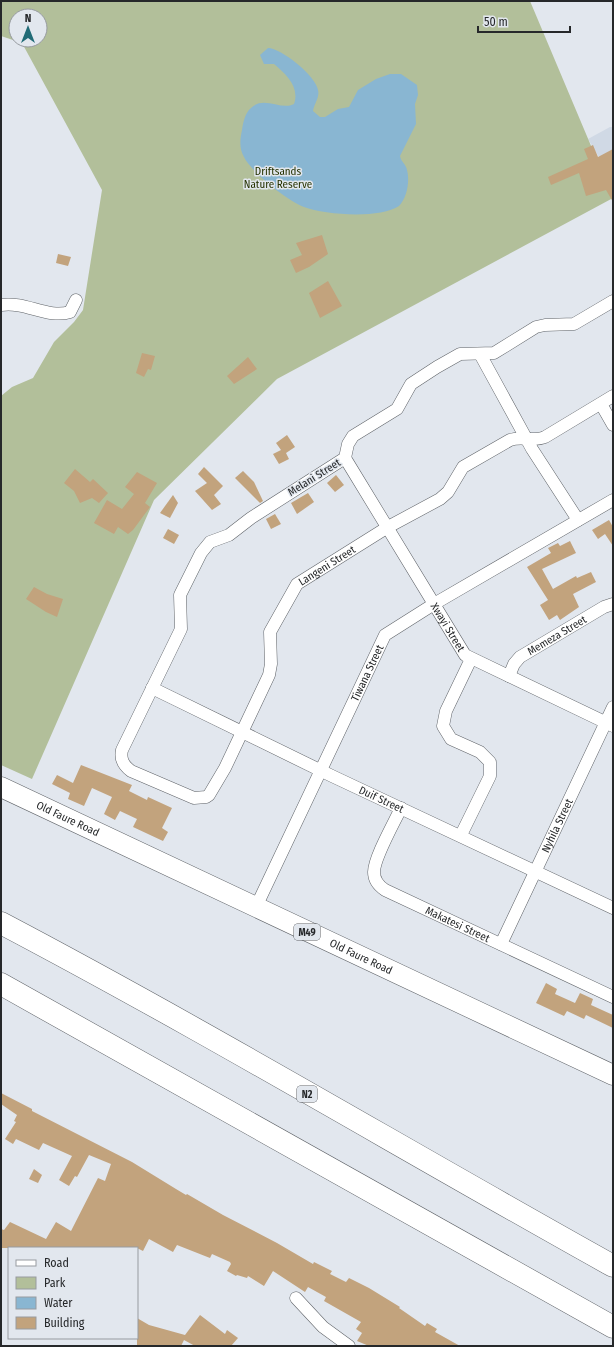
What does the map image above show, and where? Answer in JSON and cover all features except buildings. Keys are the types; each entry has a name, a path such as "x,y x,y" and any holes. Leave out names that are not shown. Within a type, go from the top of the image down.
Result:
{"highway":[{"name":"N2","path":"1,923 85,968 454,1178 613,1266"},
{"path":"1,984 613,1327"}],"main road":[{"name":"Old Faure Road","path":"1,787 613,1075"}],"street":[{"path":"1,306 26,306 59,315 70,312 76,300"},
{"name":"Melani Street","path":"123,762 122,750 181,629 181,593 194,564 207,545 229,535 251,518 345,458 352,438 397,409 413,382 460,354 490,354 499,351 536,327 545,325 574,324 613,301"},
{"path":"480,354 527,439 578,520"},
{"name":"Langeni Street","path":"123,762 131,771 194,798 206,797 212,791 269,675 271,629 297,584 388,527 445,496 465,465 510,440 516,438 536,440 545,437 613,396"},
{"path":"601,404 613,425"},
{"name":"Xwayi Street","path":"345,458 388,527 460,649 471,659 609,724"},
{"name":"Tiwana Street","path":"256,907 385,635 434,604 613,500"},
{"name":"Memeza Street","path":"509,676 514,664 520,657 604,607 613,604"},
{"path":"461,835 490,776 490,762 480,752 451,739 443,726 446,711 471,659"},
{"name":"Duif Street","path":"152,688 321,770 613,908"},
{"name":"Nyhila Street","path":"501,944 535,872 609,724 613,708"},
{"name":"Makatesi Street","path":"401,808 376,863 375,877 379,886 613,997"},
{"path":"296,1298 323,1327 349,1346"}],"shaded area":[{"path":"610,127 613,127 613,180 588,139"}],"green space":[{"name":"Driftsands Nature Reserve","path":"1,1 530,1 613,198 277,379 154,500 32,779 1,765 1,396 12,387 33,378 54,342 74,322 83,310 102,190 25,48 48,48 48,8 8,8 8,38 1,36"}],"water":[{"path":"268,48 274,49 297,64 316,84 318,98 313,111 320,117 325,117 338,109 349,107 358,90 376,79 390,74 401,74 417,85 418,95 415,104 416,124 400,156 406,168 408,179 406,194 399,206 379,213 366,214 338,214 313,210 297,204 289,199 262,178 248,163 241,151 240,140 244,121 249,110 256,104 261,103 284,106 294,104 295,92 291,81 274,64 264,64 260,55"}]}
